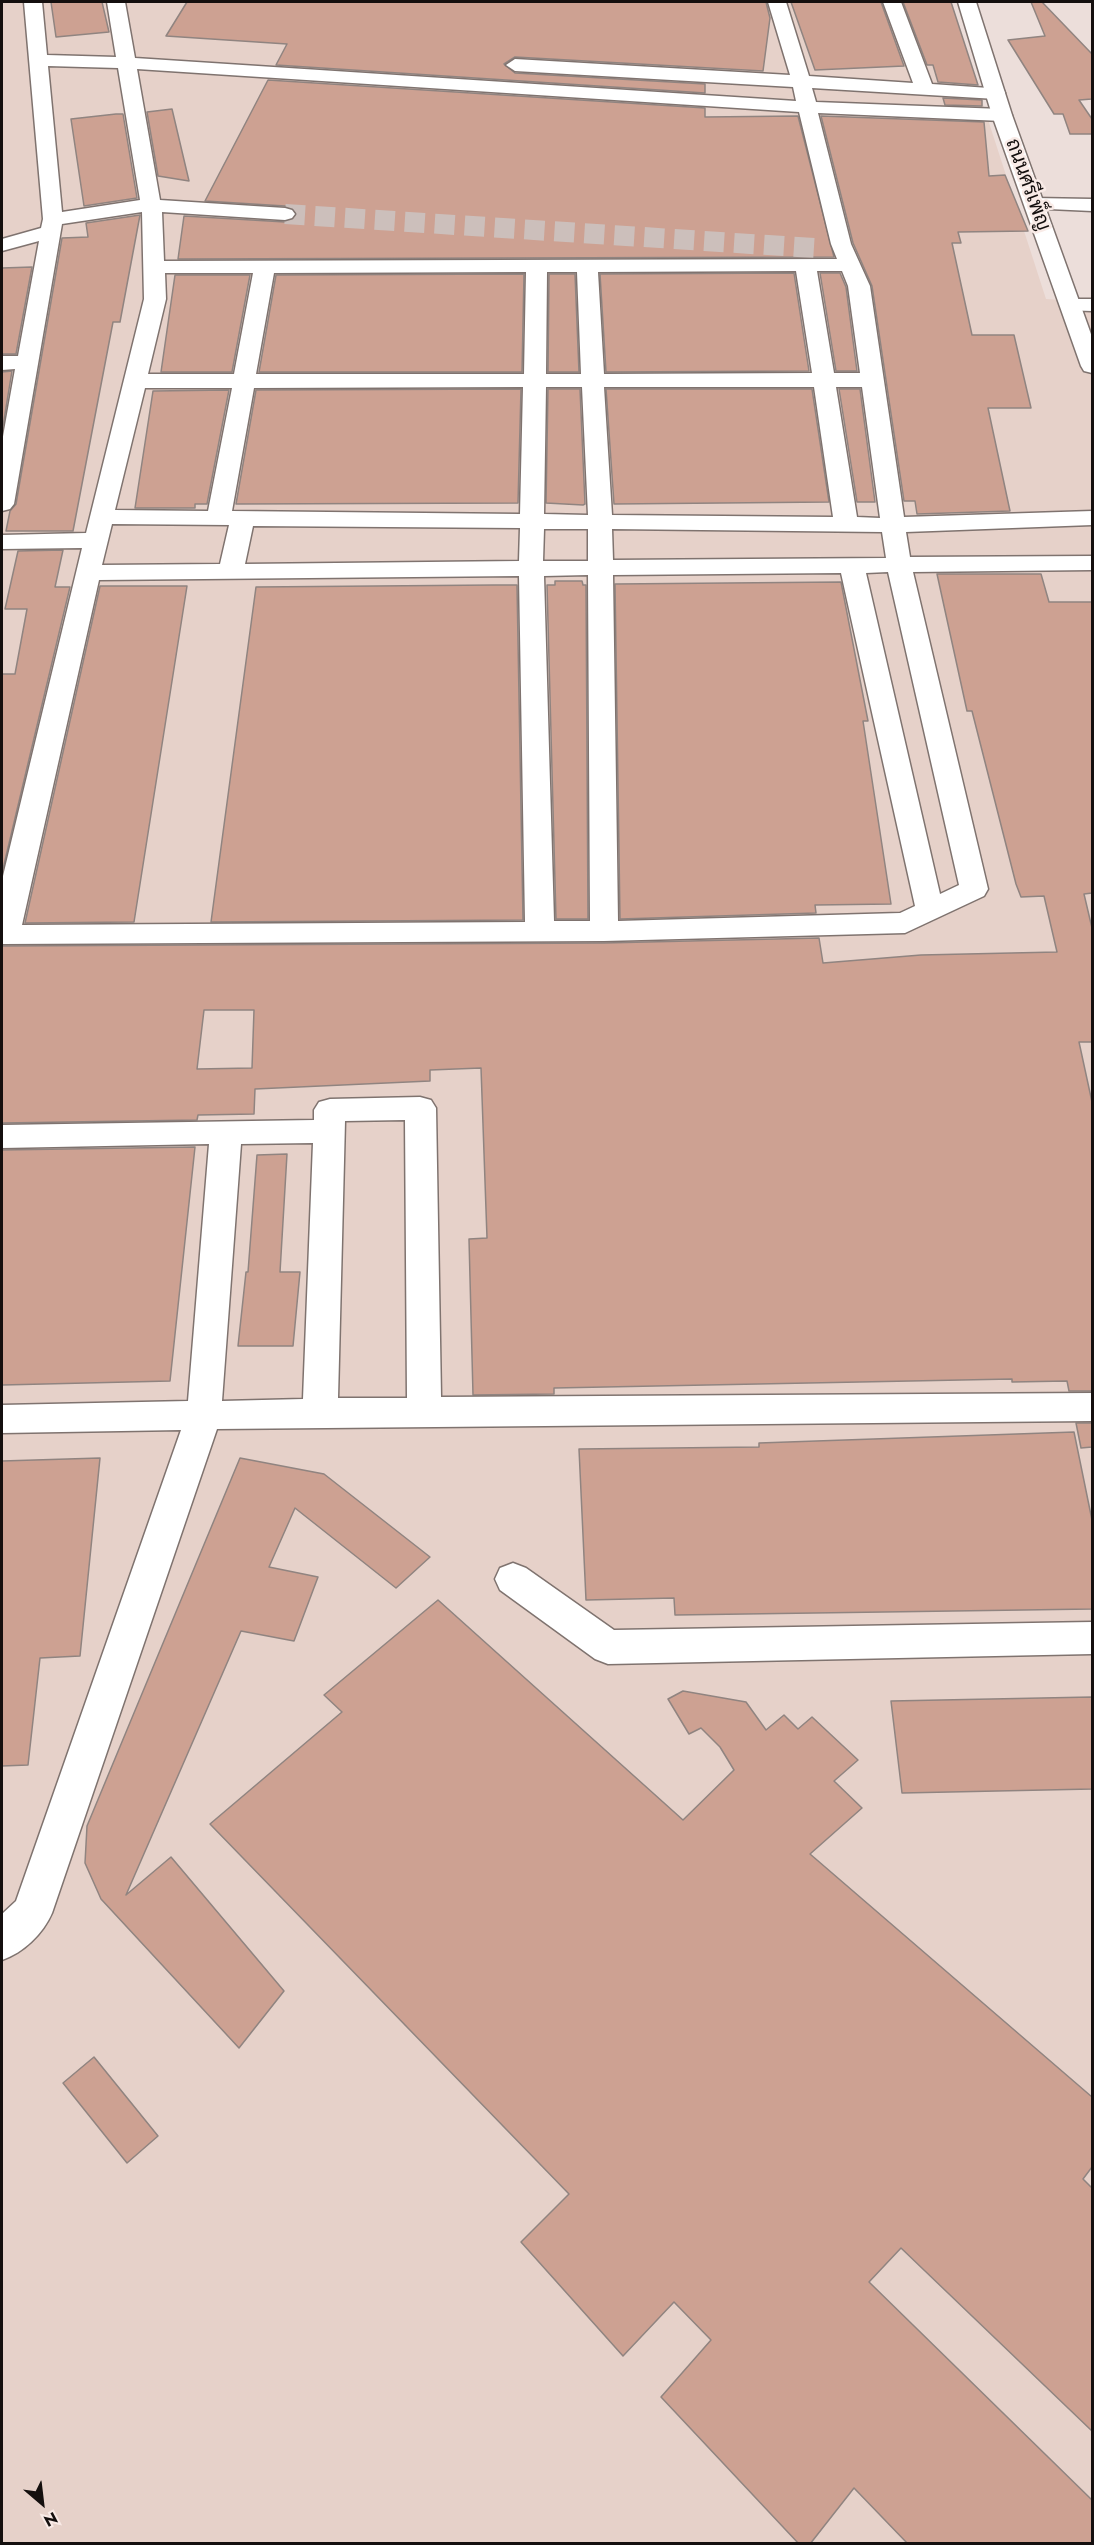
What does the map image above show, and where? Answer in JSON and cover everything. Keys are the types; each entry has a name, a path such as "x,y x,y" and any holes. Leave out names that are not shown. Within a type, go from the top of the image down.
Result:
{"main road":[{"path":"2,504 5,473 53,225 33,2"},
{"path":"116,2 117,50 150,206 155,299 17,876 6,936 604,931 905,923 974,889 896,544 859,286 846,258 801,81 777,2"},
{"path":"892,2 924,88"},
{"name":"ถนนศรีเพ็ญ","path":"967,2 1002,115 1092,366"},
{"path":"38,51 80,43"},
{"path":"117,50 147,45"},
{"path":"38,51 117,50 807,107 1002,115"},
{"path":"492,64 997,93"},
{"path":"1034,204 1092,205"},
{"path":"2,244 53,225 150,206 285,214"},
{"path":"154,267 587,266 810,257 846,258"},
{"path":"810,257 823,380 846,524"},
{"path":"537,266 531,568 540,931"},
{"path":"587,266 600,523 604,931"},
{"path":"231,572 230,518 244,381 265,267"},
{"path":"1071,305 1092,305"},
{"path":"2,363 28,362"},
{"path":"135,381 873,380"},
{"path":"2,542 100,529 230,518 846,524 896,544 1092,563"},
{"path":"88,573 852,566 896,544 1092,518"},
{"path":"896,544 1092,539"},
{"path":"852,566 930,911"},
{"path":"320,1413 330,1110 420,1108 424,1411"},
{"path":"2,1136 329,1131"},
{"path":"2,1940 32,1913 204,1415 226,1132"},
{"path":"2,1419 424,1411 1092,1407"},
{"path":"513,1580 608,1647 1092,1638"}],"shaded area":[{"path":"2,2 950,2 1046,299 1092,302 1092,2543 2,2544"}],"building":[{"path":"51,2 102,2 109,32 56,37"},
{"path":"187,2 766,2 770,18 763,71 515,57 504,64 515,73 705,84 705,93 276,65 287,44 166,36"},
{"path":"791,2 881,2 904,66 815,70"},
{"path":"903,2 951,2 978,85 938,82 933,65 927,65"},
{"path":"1031,2 1042,2 1092,54 1092,99 1079,100 1092,119 1092,134 1070,134 1063,114 1054,114 1008,40 1045,36"},
{"path":"268,80 705,108 705,117 798,116 834,257 178,259 184,216 285,222 297,215 294,209 285,206 205,201"},
{"path":"943,98 982,100 982,106 945,105"},
{"path":"172,109 189,181 158,176 147,112"},
{"path":"123,114 137,198 84,206 71,119"},
{"path":"821,116 984,122 989,176 1005,175 1028,231 958,232 961,243 952,243 972,335 1014,335 1031,408 988,408 1010,511 917,514 915,501 904,501 872,286 853,243"},
{"path":"140,215 120,322 113,322 73,531 6,531 10,511 16,504 62,238 88,237 86,223"},
{"path":"32,267 16,354 2,354 2,268"},
{"path":"794,273 809,371 606,372 600,274"},
{"path":"820,273 840,273 846,287 857,371 836,371"},
{"path":"524,274 522,372 259,372 276,275"},
{"path":"549,274 575,274 579,372 548,372"},
{"path":"175,275 250,275 232,372 161,372"},
{"path":"12,371 2,432 2,372"},
{"path":"521,389 518,503 236,504 256,390"},
{"path":"548,389 580,389 585,504 583,505 546,503"},
{"path":"606,389 812,389 829,502 614,504"},
{"path":"839,389 860,389 875,502 857,502"},
{"path":"229,390 207,504 195,504 195,508 135,508 153,391"},
{"path":"63,550 55,587 70,587 2,873 2,674 15,674 27,609 5,609 18,551"},
{"path":"937,574 1041,574 1049,602 1092,602 1092,893 1084,894 1092,928 1092,1042 1079,1042 1092,1102 1092,1391 1069,1391 1067,1381 1012,1382 1012,1379 554,1388 554,1394 473,1395 469,1239 487,1238 481,1068 430,1070 430,1081 255,1089 254,1114 198,1115 197,1120 2,1123 2,946 604,943 819,938 823,963 921,955 1057,952 1044,896 1021,897 1016,884 972,711 967,711","holes":["204,1010 254,1010 252,1068 197,1069"]},
{"path":"555,581 582,581 583,585 586,585 588,919 556,919 547,585 555,585"},
{"path":"841,582 868,721 863,721 891,904 815,905 816,913 620,919 615,584"},
{"path":"517,585 523,920 211,922 256,587"},
{"path":"100,586 187,586 134,922 25,923"},
{"path":"195,1147 170,1381 2,1385 2,1150"},
{"path":"287,1154 280,1272 300,1272 293,1346 238,1346 246,1272 248,1272 257,1155"},
{"path":"1076,1423 1092,1423 1092,1447 1081,1448"},
{"path":"1074,1432 1092,1520 1092,1609 675,1615 674,1598 586,1600 579,1449 759,1447 759,1443"},
{"path":"100,1458 80,1656 40,1658 28,1765 2,1766 2,1461"},
{"path":"240,1458 324,1474 430,1557 396,1588 295,1508 269,1567 318,1577 294,1641 241,1631 126,1895 171,1857 284,1991 239,2048 101,1899 85,1863 87,1826"},
{"path":"438,1600 683,1820 734,1770 720,1747 701,1728 689,1734 668,1699 683,1691 746,1702 766,1730 784,1715 798,1729 812,1717 858,1760 834,1781 862,1808 810,1854 1092,2097 1092,2167 1083,2179 1092,2188 1092,2431 901,2248 869,2282 1092,2500 1092,2544 908,2544 854,2488 810,2544 799,2544 661,2397 711,2340 674,2302 623,2356 521,2242 569,2194 210,1824 342,1712 324,1695"},
{"path":"1092,1697 1092,1789 902,1793 891,1701"},
{"path":"94,2057 158,2136 127,2163 63,2083"}],"tunnel":[{"path":"285,214 814,248"}]}
